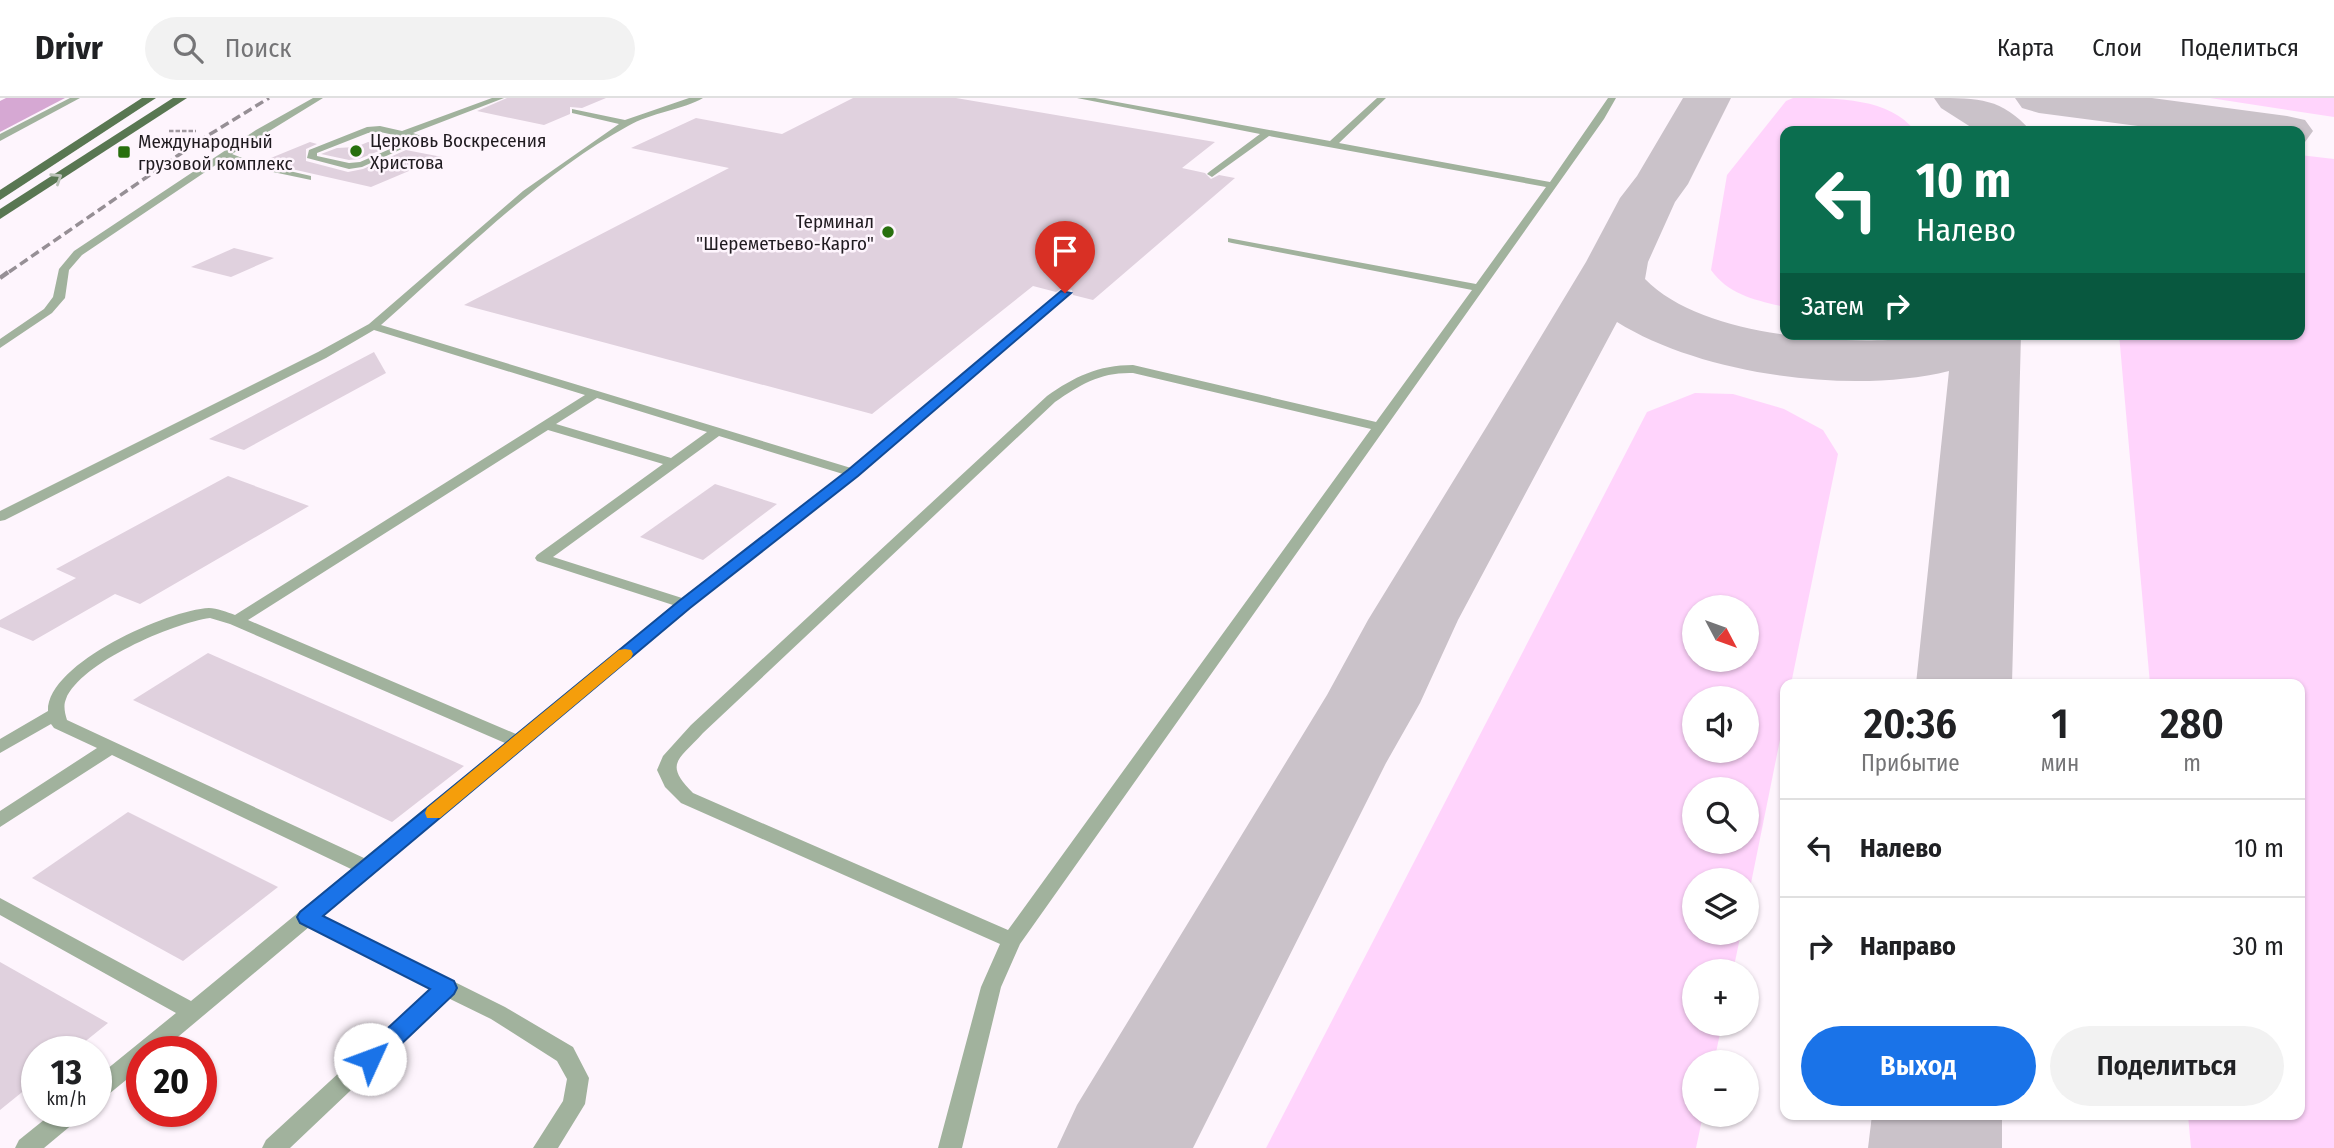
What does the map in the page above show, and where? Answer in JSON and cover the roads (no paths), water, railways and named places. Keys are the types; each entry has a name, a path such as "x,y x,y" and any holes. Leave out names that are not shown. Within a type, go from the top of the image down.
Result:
{"main road":[{"path":"0,196 150,98"},
{"path":"0,215 181,98"}],"lane":[{"path":"0,138 76,98"},
{"path":"0,344 48,311 59,298 64,269 78,253 225,155 318,98"},
{"path":"403,134 422,138 362,164 349,166 312,158 312,152 367,130 380,129 403,134 500,98"},
{"path":"0,517 310,361 373,326 512,207 595,141 626,123 666,107 699,98"},
{"path":"1081,98 1113,101 1267,133 1550,185"},
{"path":"1331,145 1382,98"},
{"path":"950,1148 984,1010 1012,940 1480,288 1550,185 1600,119 1612,98"},
{"path":"575,111 626,123"},
{"path":"1212,174 1267,133"},
{"path":"225,155 252,165 308,178"},
{"path":"1232,240 1480,288"},
{"path":"164,1036 684,604 853,473 1065,293"},
{"path":"373,326 853,473"},
{"path":"1012,940 687,798 671,782 666,770 669,760 697,729 1051,400 1091,372 1116,368 1133,369 1380,427"},
{"path":"236,621 595,394"},
{"path":"546,425 673,463"},
{"path":"684,604 542,558 717,431"},
{"path":"367,868 60,724 55,706 58,694 70,679 111,650 195,616 210,613 236,621 520,742"},
{"path":"0,747 57,713"},
{"path":"0,820 110,748"},
{"path":"0,906 193,1012"},
{"path":"307,917 498,1013 565,1054 578,1079 574,1104 545,1148"},
{"path":"274,1148 446,988"},
{"path":"112,1078 126,1067"},
{"path":"27,1148 53,1127"}],"railway":[{"path":"9,272 199,141 269,98"},
{"path":"0,278 11,270"}],"place":[{"name":"Церковь Воскресения Христова","path":"356,151"},
{"name":"Международный грузовой комплекс","path":"124,152"},
{"name":"Терминал \"Шереметьево-Карго\"","path":"888,232"}]}
